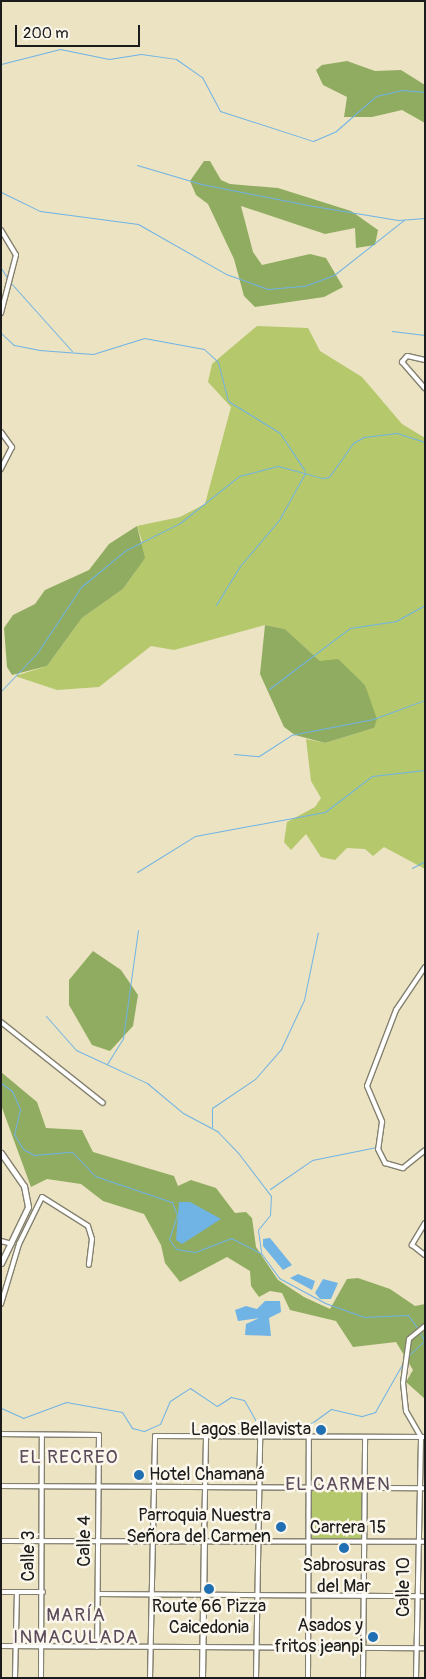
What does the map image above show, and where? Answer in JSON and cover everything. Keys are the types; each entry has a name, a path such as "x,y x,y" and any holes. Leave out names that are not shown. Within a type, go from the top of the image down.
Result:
{"street":[{"path":"1,230 16,255 1,313"},
{"path":"425,360 407,356 402,362 425,388"},
{"path":"1,432 12,447 1,469"},
{"path":"425,967 396,1010 368,1086 382,1122 378,1149 385,1163 403,1168 425,1150"},
{"path":"1,1022 103,1103"},
{"path":"1,1153 24,1186 28,1207 12,1244 1,1263"},
{"path":"1,1304 19,1244 42,1197 88,1226 92,1239 88,1265"},
{"path":"425,1223 412,1245 425,1255"},
{"path":"1,1241 12,1244"},
{"path":"423,1437 406,1411 403,1383 409,1339 425,1326"},
{"path":"1,1434 42,1435"},
{"name":"Calle 4","path":"42,1435 99,1435 97,1647"},
{"name":"Calle 3","path":"41,1678 43,1592 42,1435"},
{"path":"150,1678 151,1487 155,1436 423,1437"},
{"path":"202,1678 206,1437"},
{"path":"256,1678 256,1542 260,1437"},
{"path":"308,1678 309,1437"},
{"name":"Calle 10","path":"416,1678 418,1542 423,1437"},
{"path":"363,1678 365,1594 363,1488 365,1438"},
{"path":"1,1486 422,1488"},
{"name":"Carrera 15","path":"1,1541 425,1542"},
{"path":"1,1592 43,1592"},
{"path":"15,1678 17,1592"},
{"path":"98,1594 365,1594 425,1596"},
{"path":"1,1646 308,1649 425,1648"}],"green space":[{"path":"347,61 375,71 401,70 425,85 425,123 402,110 372,117 344,117 347,97 323,85 316,70 322,65"},
{"path":"204,161 210,161 221,180 230,184 278,188 351,211 378,230 375,245 356,248 355,228 325,234 241,206 253,252 262,265 310,254 326,258 343,287 324,297 255,307 244,296 234,259 208,204 196,195 190,181"},
{"path":"257,326 308,328 320,351 362,377 402,424 425,438 425,869 384,847 373,856 365,849 347,848 335,860 321,857 306,834 291,850 284,842 287,822 315,807 321,798 311,781 306,739 325,743 374,728 365,685 352,674 320,661 285,629 265,625 174,650 151,646 99,687 57,690 15,676 47,666 82,618 123,589 135,572 142,541 137,526 180,517 205,504 231,407 208,382 212,364"},
{"path":"137,526 145,558 123,589 82,618 47,666 12,675 7,667 4,628 13,615 35,604 45,590 89,570 109,544"},
{"path":"265,625 285,629 320,661 338,659 365,685 377,719 374,728 325,743 295,735 284,727 260,674"},
{"path":"93,951 121,970 138,995 133,1026 110,1051 92,1045 69,1005 69,980"},
{"path":"1,1072 37,1102 46,1128 82,1130 93,1152 174,1176 178,1186 191,1180 216,1188 235,1213 246,1212 252,1218 256,1247 278,1280 304,1297 330,1309 347,1279 358,1278 390,1289 415,1306 425,1304 425,1399 406,1382 413,1370 396,1342 353,1347 336,1321 290,1310 282,1293 270,1291 259,1297 251,1286 250,1271 227,1257 180,1282 165,1263 161,1245 144,1214 103,1201 81,1184 47,1179 31,1187 1,1105"},
{"path":"310,1487 363,1487 363,1542 310,1542"}],"water":[{"path":"179,1202 190,1202 221,1219 182,1244 176,1240"},
{"path":"270,1238 292,1265 283,1270 263,1246 263,1239"},
{"path":"298,1274 315,1281 312,1290 290,1278"},
{"path":"323,1279 338,1283 331,1299 320,1299 315,1293"},
{"path":"265,1301 280,1301 281,1312 269,1318 271,1336 245,1335 246,1324 259,1318 238,1321 235,1310 246,1306 257,1309"}],"waterway":[{"path":"1,64 60,49 109,59 141,54 176,59 202,77 220,111 313,141 336,131 376,96 401,90 425,92"},
{"path":"137,165 201,184 313,206 398,220 425,218"},
{"path":"1,192 40,211 138,224 226,274 268,289 304,286 334,275 404,220"},
{"path":"1,268 8,279"},
{"path":"10,282 72,351"},
{"path":"392,331 425,335"},
{"path":"1,333 14,345 39,350 93,354 144,338 204,349 218,362 228,401 280,433 305,471"},
{"path":"1,691 37,653 81,587 126,550 180,523 239,476 278,466 322,478 329,477 353,443 364,437 397,433 425,442"},
{"path":"216,605 240,566 279,520 305,473"},
{"path":"269,689 350,628 396,621 425,605"},
{"path":"234,754 259,756 291,735 373,719 425,700"},
{"path":"137,872 195,836 325,812 372,776 425,770"},
{"path":"412,868 425,861"},
{"path":"107,1064 123,1038 138,930"},
{"path":"212,1127 212,1108 255,1079 281,1049 304,1000 318,932"},
{"path":"46,1016 76,1050 147,1083 183,1113 218,1132 239,1154 271,1196 270,1215 258,1230 261,1252"},
{"path":"1,1083 12,1091 20,1109 14,1134 23,1149 34,1155 72,1152 95,1176 172,1202 177,1215 169,1239 176,1249 195,1252 231,1238 261,1253 279,1278 325,1303 364,1317 408,1315 418,1329"},
{"path":"270,1189 312,1160 377,1147"},
{"path":"420,1333 425,1342"},
{"path":"408,1356 424,1341"},
{"path":"295,1435 331,1409 362,1416 375,1412 404,1361"},
{"path":"1,1408 23,1418 66,1402 122,1412 132,1428 144,1431 160,1424 170,1401 190,1388 217,1406 231,1397 244,1400 264,1435"}],"place":[{"name":"Lagos Bellavista","path":"321,1430"},
{"name":"Hotel Chamaná","path":"139,1475"},
{"name":"Parroquia Nuestra Señora del Carmen","path":"281,1527"},
{"name":"Sabrosuras del Mar","path":"344,1548"},
{"name":"Route 66 Pizza Caicedonia","path":"209,1589"},
{"name":"Asados y fritos jeanpi","path":"373,1637"}],"district":[{"name":"EL RECREO","path":"69,1458"},
{"name":"EL CARMEN","path":"338,1485"},
{"name":"MARÍA INMACULADA","path":"76,1627"}]}
